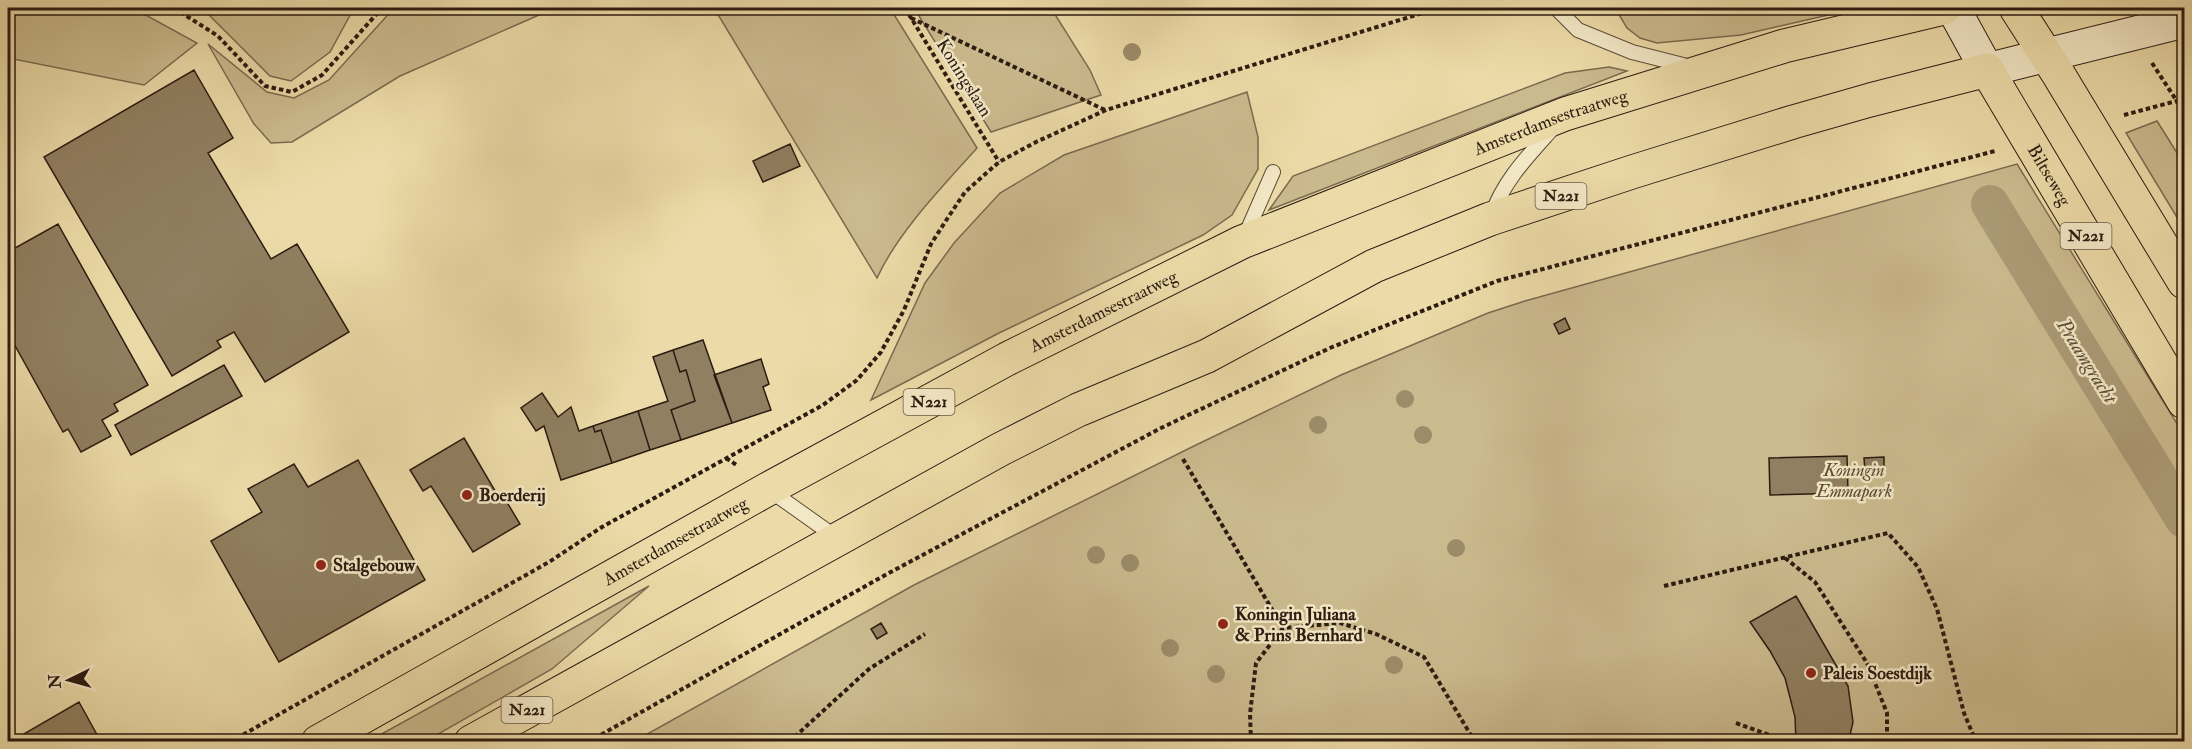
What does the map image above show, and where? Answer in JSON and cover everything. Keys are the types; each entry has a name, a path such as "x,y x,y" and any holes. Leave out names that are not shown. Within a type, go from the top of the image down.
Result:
{"main road":[{"name":"Amsterdamsestraatweg","path":"318,741 768,489 1007,359 1242,242 1565,114 1784,46 1944,8"},
{"name":"Biltseweg","path":"1953,8 2029,142 2184,402"},
{"path":"2016,8 2184,282"},
{"path":"2047,56 2184,21"},
{"name":"N221","path":"471,741 1001,449 1069,415 1207,356 1374,266 1490,219 1793,122 1870,100 2047,56"}],"lane":[{"path":"1556,8 1578,30 1632,52 1704,71"},
{"path":"1490,219 1497,199 1511,175 1565,114"},
{"path":"1242,242 1273,172"},
{"path":"768,489 837,538"}],"path":[{"path":"174,8 218,36 264,86 291,92 322,75 382,8"},
{"name":"Koningslaan","path":"904,8 999,162"},
{"path":"230,741 462,612 549,562 602,527 823,405 844,391 870,366 889,341 931,244 964,192 999,162 1106,110 1439,8"},
{"path":"911,18 1106,110"},
{"path":"2088,125 2184,99"},
{"path":"2177,101 2184,112"},
{"path":"588,741 887,574 1161,428 1330,348 1497,281 2029,142"},
{"path":"1183,459 1283,628"},
{"path":"1664,586 1888,533 1918,567 1937,609 1964,713 1976,741"},
{"path":"1785,558 1815,582 1867,663 1887,713 1887,741"},
{"path":"1251,741 1250,714 1256,663 1283,628 1340,623 1376,634 1424,657 1475,741"},
{"path":"789,741 869,669 925,634"},
{"path":"1736,723 1789,741"}],"green space":[{"path":"8,8 133,8 197,43 144,85 8,58"},
{"path":"202,8 354,8 330,52 291,81 270,76"},
{"path":"394,8 555,8 400,76 292,142 271,143 254,124 208,44 267,92 294,98 329,80"},
{"path":"714,8 890,8 977,148 909,227 877,278"},
{"path":"914,8 1051,8 1090,70 1101,95 991,132"},
{"path":"1615,8 1851,8 1741,35 1657,43 1640,38 1627,28"},
{"path":"1609,67 1627,71 1269,210 1293,176 1565,73"},
{"path":"1247,92 1258,137 1258,169 1232,215 1203,235 999,333 871,400 925,283 954,243 1000,193 1064,155"},
{"path":"2157,121 2184,164 2184,229 2126,133"},
{"name":"Koningin Emmapark","path":"2017,164 2184,435 2184,741 633,742 914,585 1341,375 1488,313"},
{"path":"649,586 552,669 426,741 369,741"}],"building":[{"path":"194,70 233,138 208,153 271,259 297,244 349,332 265,382 234,332 217,341 221,347 172,376 44,157"},
{"path":"790,144 800,166 763,182 753,161"},
{"path":"58,224 148,385 114,404 118,411 102,420 111,436 81,452 68,429 63,432 8,333 8,252"},
{"path":"1565,318 1570,329 1559,334 1554,324"},
{"path":"703,340 732,423 681,440 671,410 695,401 686,370 680,372 673,350"},
{"path":"673,350 680,372 686,370 695,401 671,410 681,440 650,450 638,411 668,401 653,357"},
{"path":"761,359 769,384 763,387 771,410 732,423 714,375"},
{"path":"224,365 242,396 131,455 115,425"},
{"path":"542,393 558,417 571,407 579,431 593,426 595,432 601,430 612,463 561,480 544,426 536,431 521,408"},
{"path":"638,411 650,450 612,463 601,430 595,432 593,426"},
{"name":"Boerderij","path":"464,438 498,496 502,494 520,524 473,552 431,486 423,491 410,470"},
{"path":"1847,456 1848,493 1770,495 1769,458"},
{"path":"1884,457 1884,470 1865,471 1864,458"},
{"name":"Stalgebouw","path":"358,460 425,580 279,662 211,541 262,512 248,489 294,464 308,487"},
{"name":"Paleis Soestdijk","path":"1796,596 1848,686 1853,722 1850,735 1870,742 1796,742 1795,717 1785,678 1750,622"},
{"path":"881,623 887,633 877,639 871,629"},
{"path":"79,702 101,742 10,742"}],"waterway":[{"name":"Praamgracht","path":"1990,204 2184,519"}],"place":[{"name":"Boerderij","path":"467,495"},
{"name":"Stalgebouw","path":"321,565"},
{"name":"Koningin Juliana & Prins Bernhard","path":"1223,624"},
{"name":"Paleis Soestdijk","path":"1811,673"}]}
